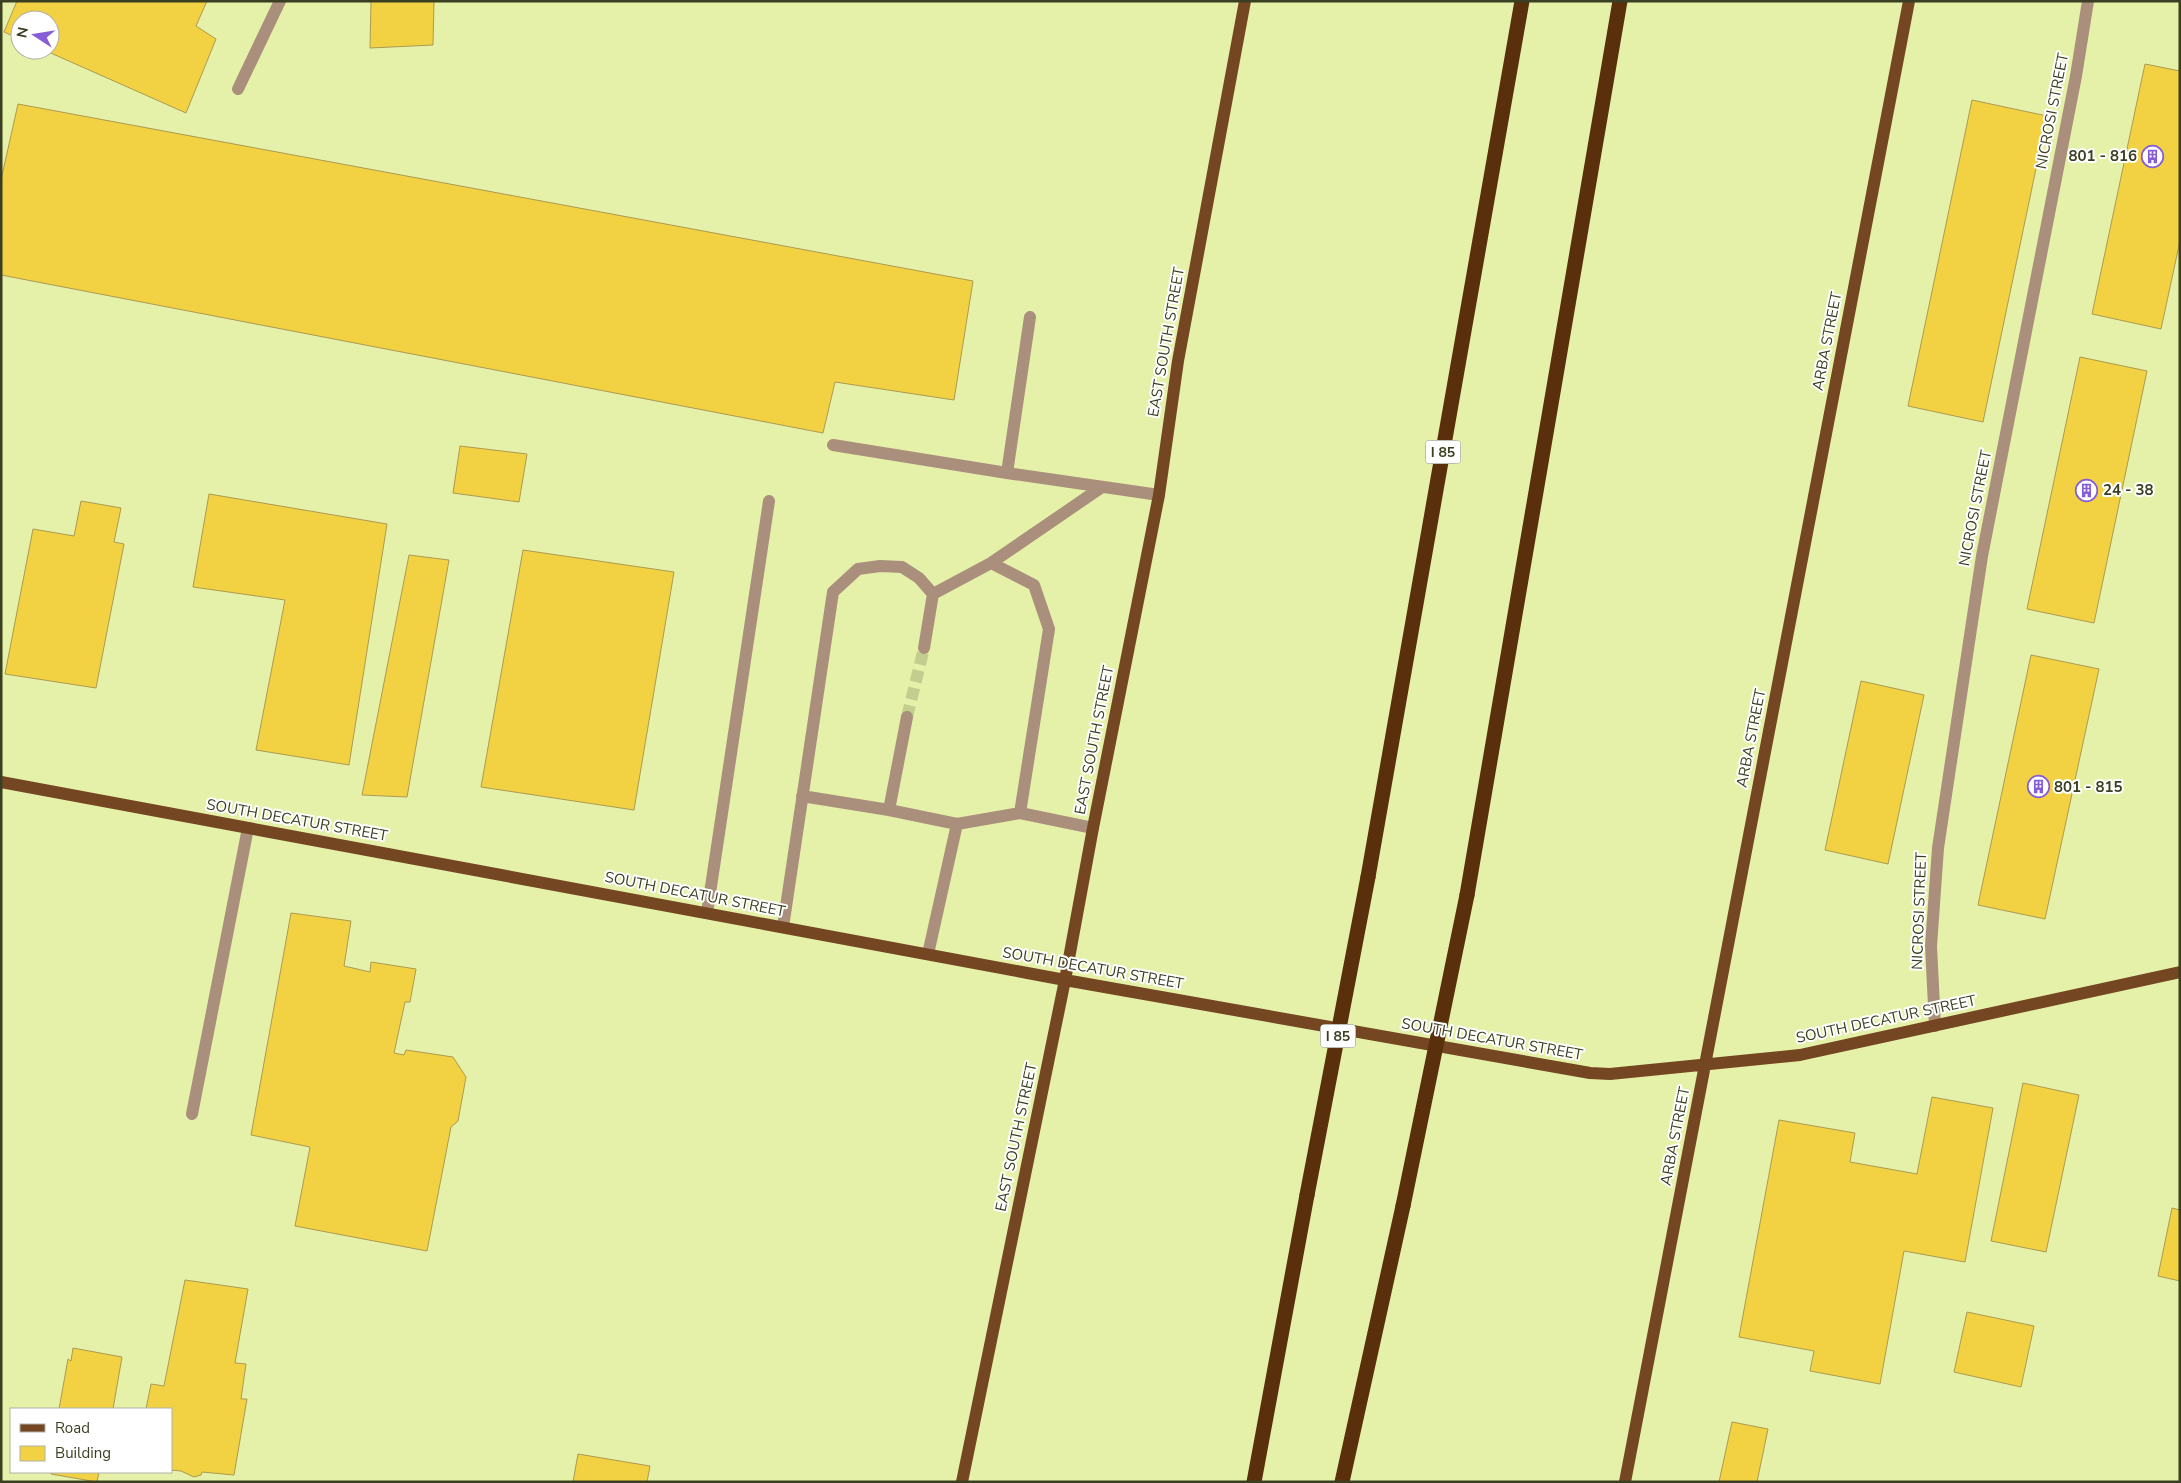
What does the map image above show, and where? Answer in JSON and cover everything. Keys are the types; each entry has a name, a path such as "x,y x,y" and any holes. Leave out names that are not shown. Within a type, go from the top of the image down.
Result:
{"highway":[{"name":"I 85","path":"1254,1482 1368,877 1522,1"},
{"path":"1342,1482 1403,1206 1467,894 1620,1"}],"main road":[{"name":"EAST SOUTH STREET","path":"962,1482 1065,980 1159,495 1178,361 1245,1"},
{"name":"ARBA STREET","path":"1626,1482 1909,1"},
{"name":"SOUTH DECATUR STREET","path":"1,782 1065,980 1590,1074 1705,1066 1800,1055 2180,972"}],"street":[{"path":"238,89 280,1"},
{"name":"NICROSI STREET","path":"1935,1026 1931,946 1938,848 1982,556 2076,76 2088,1"},
{"path":"1007,473 1030,317"},
{"path":"833,445 1159,495"},
{"path":"933,594 991,564 1102,487"},
{"path":"707,913 769,501"},
{"path":"991,564 1034,585 1049,629 1020,813"},
{"path":"783,927 833,592 858,570 880,566 902,567 919,578 933,594"},
{"path":"924,648 933,594"},
{"path":"889,810 908,717"},
{"path":"802,796 889,810 957,824 1020,813 1093,828"},
{"path":"928,954 957,824"},
{"path":"192,1114 248,828"}],"building":[{"path":"17,1 207,1 196,26 216,39 186,113 60,57 60,10 13,10"},
{"path":"371,1 434,1 433,45 370,48"},
{"path":"10,18 10,35 4,32"},
{"name":"801 - 816","path":"2145,64 2180,71 2180,241 2161,329 2092,314"},
{"path":"1972,100 2047,116 1983,422 1908,406"},
{"path":"18,104 973,281 954,400 835,382 823,433 1,275 1,180"},
{"name":"24 - 38","path":"2080,357 2147,371 2094,623 2027,609"},
{"path":"460,446 527,454 519,502 453,493"},
{"path":"209,494 387,524 349,765 256,750 285,600 193,587"},
{"path":"81,501 121,508 114,542 124,544 96,688 5,674 33,529 74,536"},
{"path":"523,550 674,572 634,810 481,787"},
{"path":"409,555 449,560 407,797 362,795"},
{"name":"801 - 815","path":"2031,655 2099,669 2045,919 1978,905"},
{"path":"1861,681 1924,695 1888,864 1825,850"},
{"path":"291,913 351,921 344,966 370,972 371,962 416,969 410,1002 405,1002 394,1053 404,1055 406,1050 453,1057 466,1077 458,1121 451,1127 427,1251 295,1226 310,1147 251,1135"},
{"path":"2023,1083 2079,1095 2046,1252 1991,1241"},
{"path":"1932,1097 1993,1108 1965,1262 1904,1251 1880,1384 1810,1371 1814,1351 1739,1337 1779,1120 1855,1133 1850,1162 1917,1174"},
{"path":"2172,1208 2180,1210 2180,1281 2158,1276"},
{"path":"185,1280 248,1289 235,1363 246,1364 241,1399 247,1399 234,1475 202,1472 201,1475 194,1477 181,1471 172,1470 172,1408 146,1408 151,1384 164,1386"},
{"path":"1967,1312 2034,1326 2021,1387 1954,1372"},
{"path":"73,1348 122,1357 113,1408 59,1408 68,1359 71,1361"},
{"path":"1732,1422 1768,1429 1757,1482 1719,1482"},
{"path":"578,1454 650,1466 647,1482 573,1482"},
{"path":"51,1473 99,1473 97,1482"}],"tunnel":[{"path":"907,717 924,648"}],"place":[{"name":"801 - 816","path":"2153,156"},
{"name":"24 - 38","path":"2087,490"},
{"name":"801 - 815","path":"2038,787"}]}
